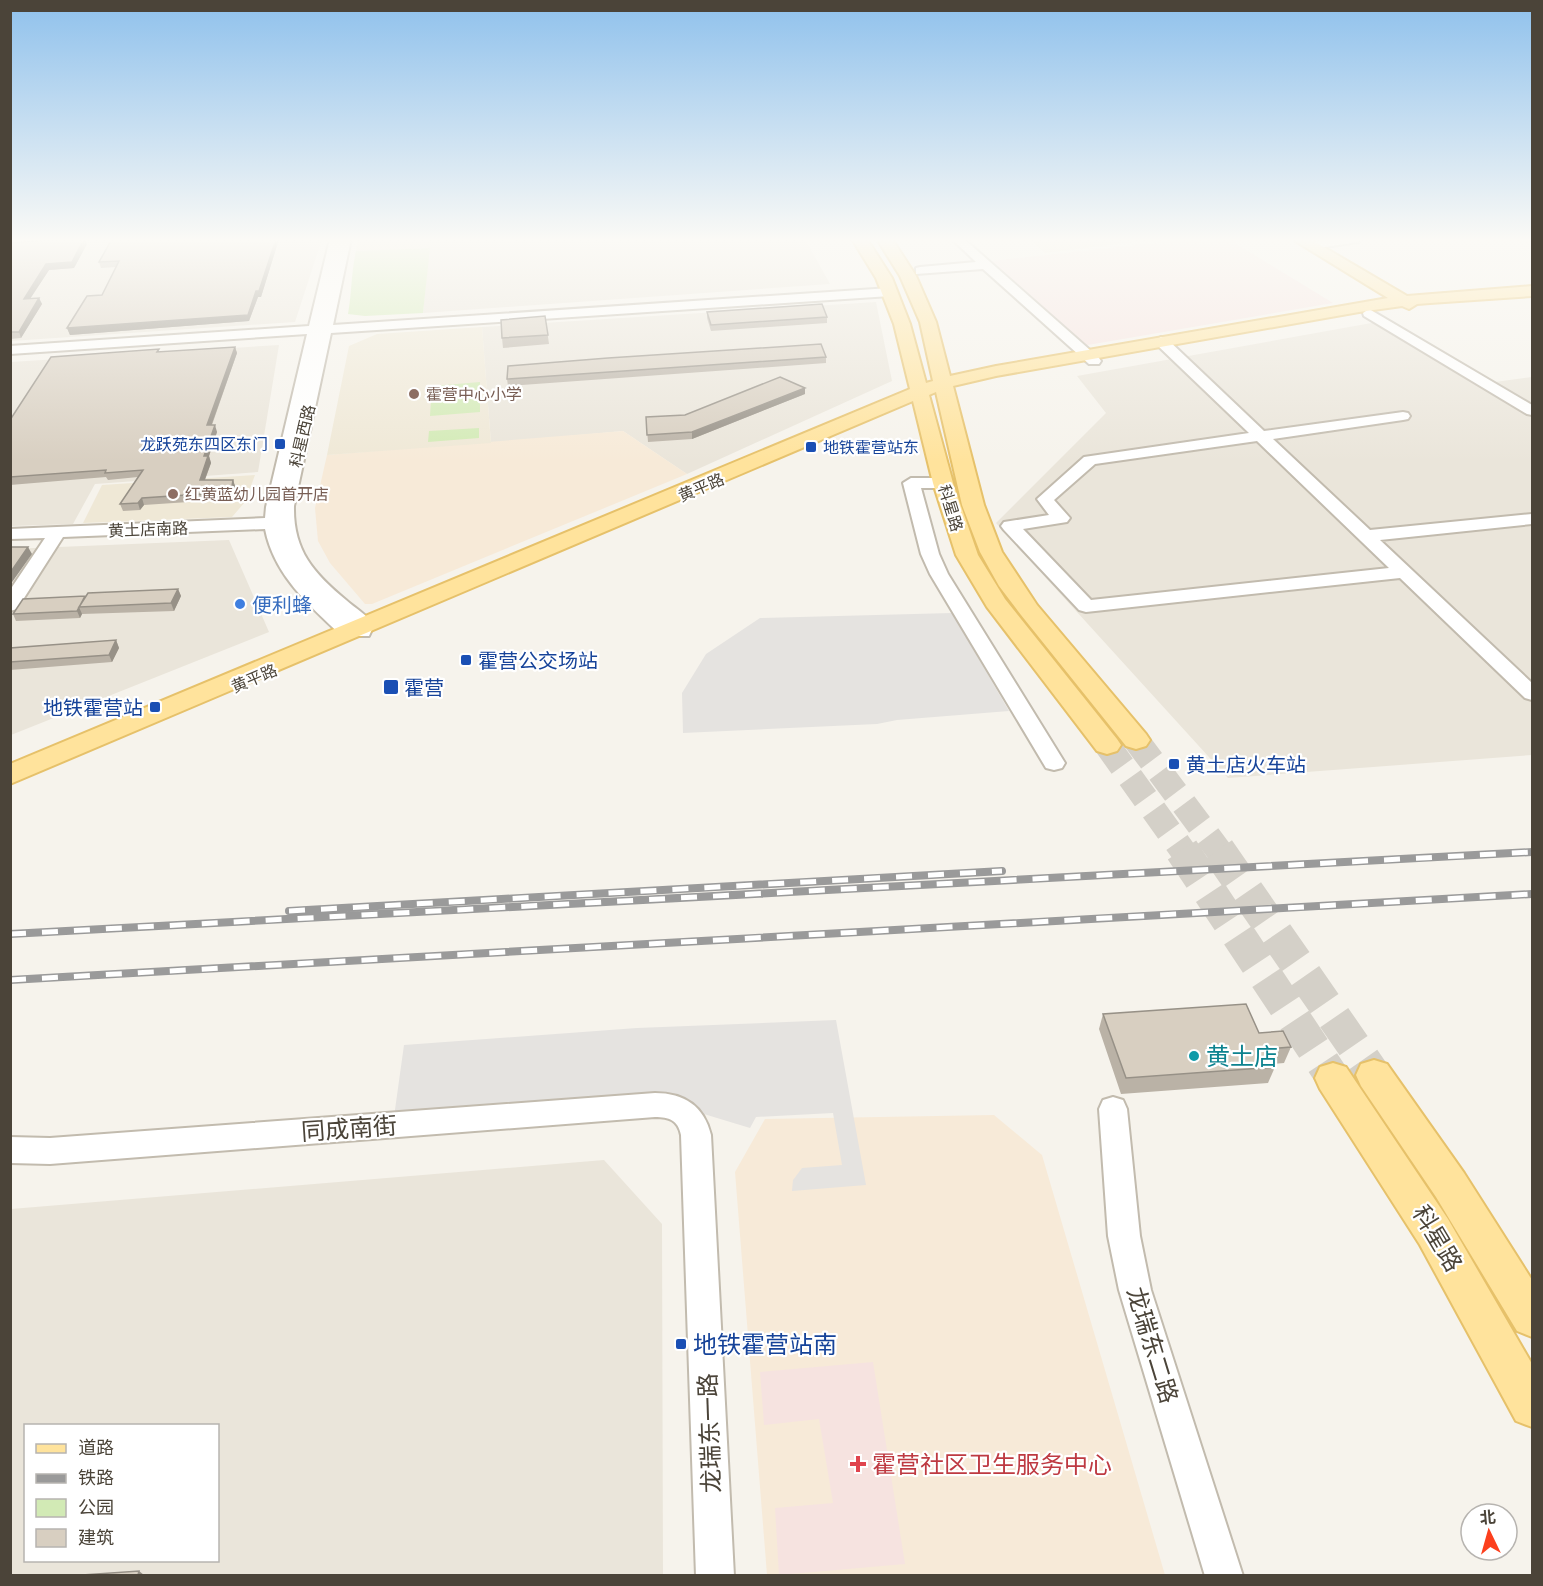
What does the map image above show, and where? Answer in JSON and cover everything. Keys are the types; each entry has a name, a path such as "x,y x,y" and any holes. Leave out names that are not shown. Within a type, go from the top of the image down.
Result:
{"main road":[{"name":"科星路","path":"897,313 906,337 943,483 963,546 986,590 1107,745"},
{"name":"科星路","path":"924,313 945,387 973,505 998,564 1029,610 1136,740"},
{"name":"黄平路","path":"10,775 921,394 945,387 1090,358 1349,313"},
{"name":"黄平路","path":"1165,344 1369,313"},
{"name":"黄平路","path":"10,781 358,630"},
{"name":"科星路","path":"1374,1075 1455,1194 1533,1317"},
{"name":"科星路","path":"1333,1078 1439,1240 1533,1405"}],"street":[{"name":"科星西路","path":"320,330 323,313"},
{"name":"科星西路","path":"325,313 274,507 279,522 277,549 294,578 358,630"},
{"path":"10,350 575,313"},
{"path":"1039,313 1090,358"},
{"path":"1369,313 1533,411"},
{"path":"1165,344 1533,694"},
{"path":"1403,416 1260,434 1090,460 1045,499 1061,518 1010,526 1086,606 1404,572"},
{"path":"943,483 911,483 930,554 955,600 1054,763"},
{"path":"1367,536 1533,519"},
{"name":"黄土店南路","path":"10,534 279,522"},
{"path":"10,606 58,532"},
{"name":"同成南街","path":"10,1150 62,1150 655,1105 670,1105 686,1113"},
{"name":"龙瑞东二路","path":"1113,1109 1124,1236 1136,1290 1224,1575"},
{"name":"龙瑞东一路","path":"686,1113 694,1123 696,1135 715,1575"}],"shaded area":[{"path":"11,313 298,313 295,322 11,341"},
{"path":"702,313 878,313 892,381 687,474 623,431 491,443 482,327"},
{"path":"1047,313 1275,313 1082,346"},
{"path":"1377,322 1532,415 1532,755 1228,778 996,523 1106,413 1077,376"},
{"name":"霍营中心小学","path":"482,327 491,443 327,455 349,346 377,334"},
{"path":"279,345 258,472 95,484 73,524 11,526 11,362"},
{"path":"1532,377 1532,405 1495,382"},
{"path":"623,431 687,474 372,604 365,604 330,563 318,541 315,508 327,455"},
{"name":"红黄蓝幼儿园首开店","path":"255,475 245,502 232,517 83,523 102,485"},
{"path":"229,540 269,632 11,735 10,549"},
{"path":"952,613 1009,711 897,720 877,724 683,733 682,693 706,654 760,618"},
{"path":"836,1020 866,1185 792,1191 793,1180 802,1168 842,1165 833,1113 756,1117 750,1128 661,1101 393,1124 404,1045 637,1028"},
{"path":"994,1115 1042,1155 1165,1575 767,1575 735,1172 765,1119"},
{"path":"604,1160 662,1224 663,1575 11,1576 11,1209"},
{"name":"霍营社区卫生服务中心","path":"873,1362 905,1564 779,1575 775,1508 833,1503 819,1419 764,1425 760,1372"}],"green space":[{"path":"348,313 423,313 365,316"},
{"path":"480,382 480,412 430,416 432,386"},
{"path":"479,428 479,438 428,442 429,431"}],"building":[{"path":"10,313 30,313 19,332 10,332"},
{"path":"76,313 249,313 248,315 67,328"},
{"path":"707,313 825,313 827,317 711,325"},
{"path":"545,316 548,335 502,338 501,320"},
{"path":"821,344 826,357 507,379 508,366"},
{"path":"235,347 207,425 215,425 204,456 208,456 200,480 233,480 231,492 142,498 138,503 120,504 143,470 105,473 106,470 10,477 10,420 51,357 159,349 157,352"},
{"path":"780,377 805,388 692,432 647,435 646,417 685,415"},
{"path":"10,547 28,547 10,573"},
{"path":"178,589 171,603 79,607 88,593"},
{"path":"85,596 77,611 13,614 23,599"},
{"path":"116,640 109,655 10,662 10,648"},
{"name":"黄土店","path":"1246,1004 1259,1033 1283,1031 1291,1047 1266,1049 1275,1067 1126,1078 1103,1014"},
{"path":"139,1571 138,1575 82,1575"}],"tunnel":[{"path":"1136,740 1219,851"},
{"path":"1107,745 1183,851"},
{"path":"1182,850 1333,1078"},
{"path":"1218,850 1374,1075"}],"railway":[{"path":"10,934 1532,852"},
{"path":"289,911 1002,871"},
{"path":"10,980 1532,894"}],"place":[{"name":"霍营中心小学","path":"414,394"},
{"name":"龙跃苑东四区东门","path":"280,444"},
{"name":"地铁霍营站东","path":"811,447"},
{"name":"红黄蓝幼儿园首开店","path":"173,494"},
{"name":"便利蜂","path":"240,604"},
{"name":"霍营公交场站","path":"466,660"},
{"name":"霍营","path":"391,687"},
{"name":"地铁霍营站","path":"155,707"},
{"name":"黄土店火车站","path":"1174,764"},
{"name":"黄土店","path":"1194,1056"},
{"name":"地铁霍营站南","path":"681,1344"},
{"name":"霍营社区卫生服务中心","path":"858,1464"}]}
